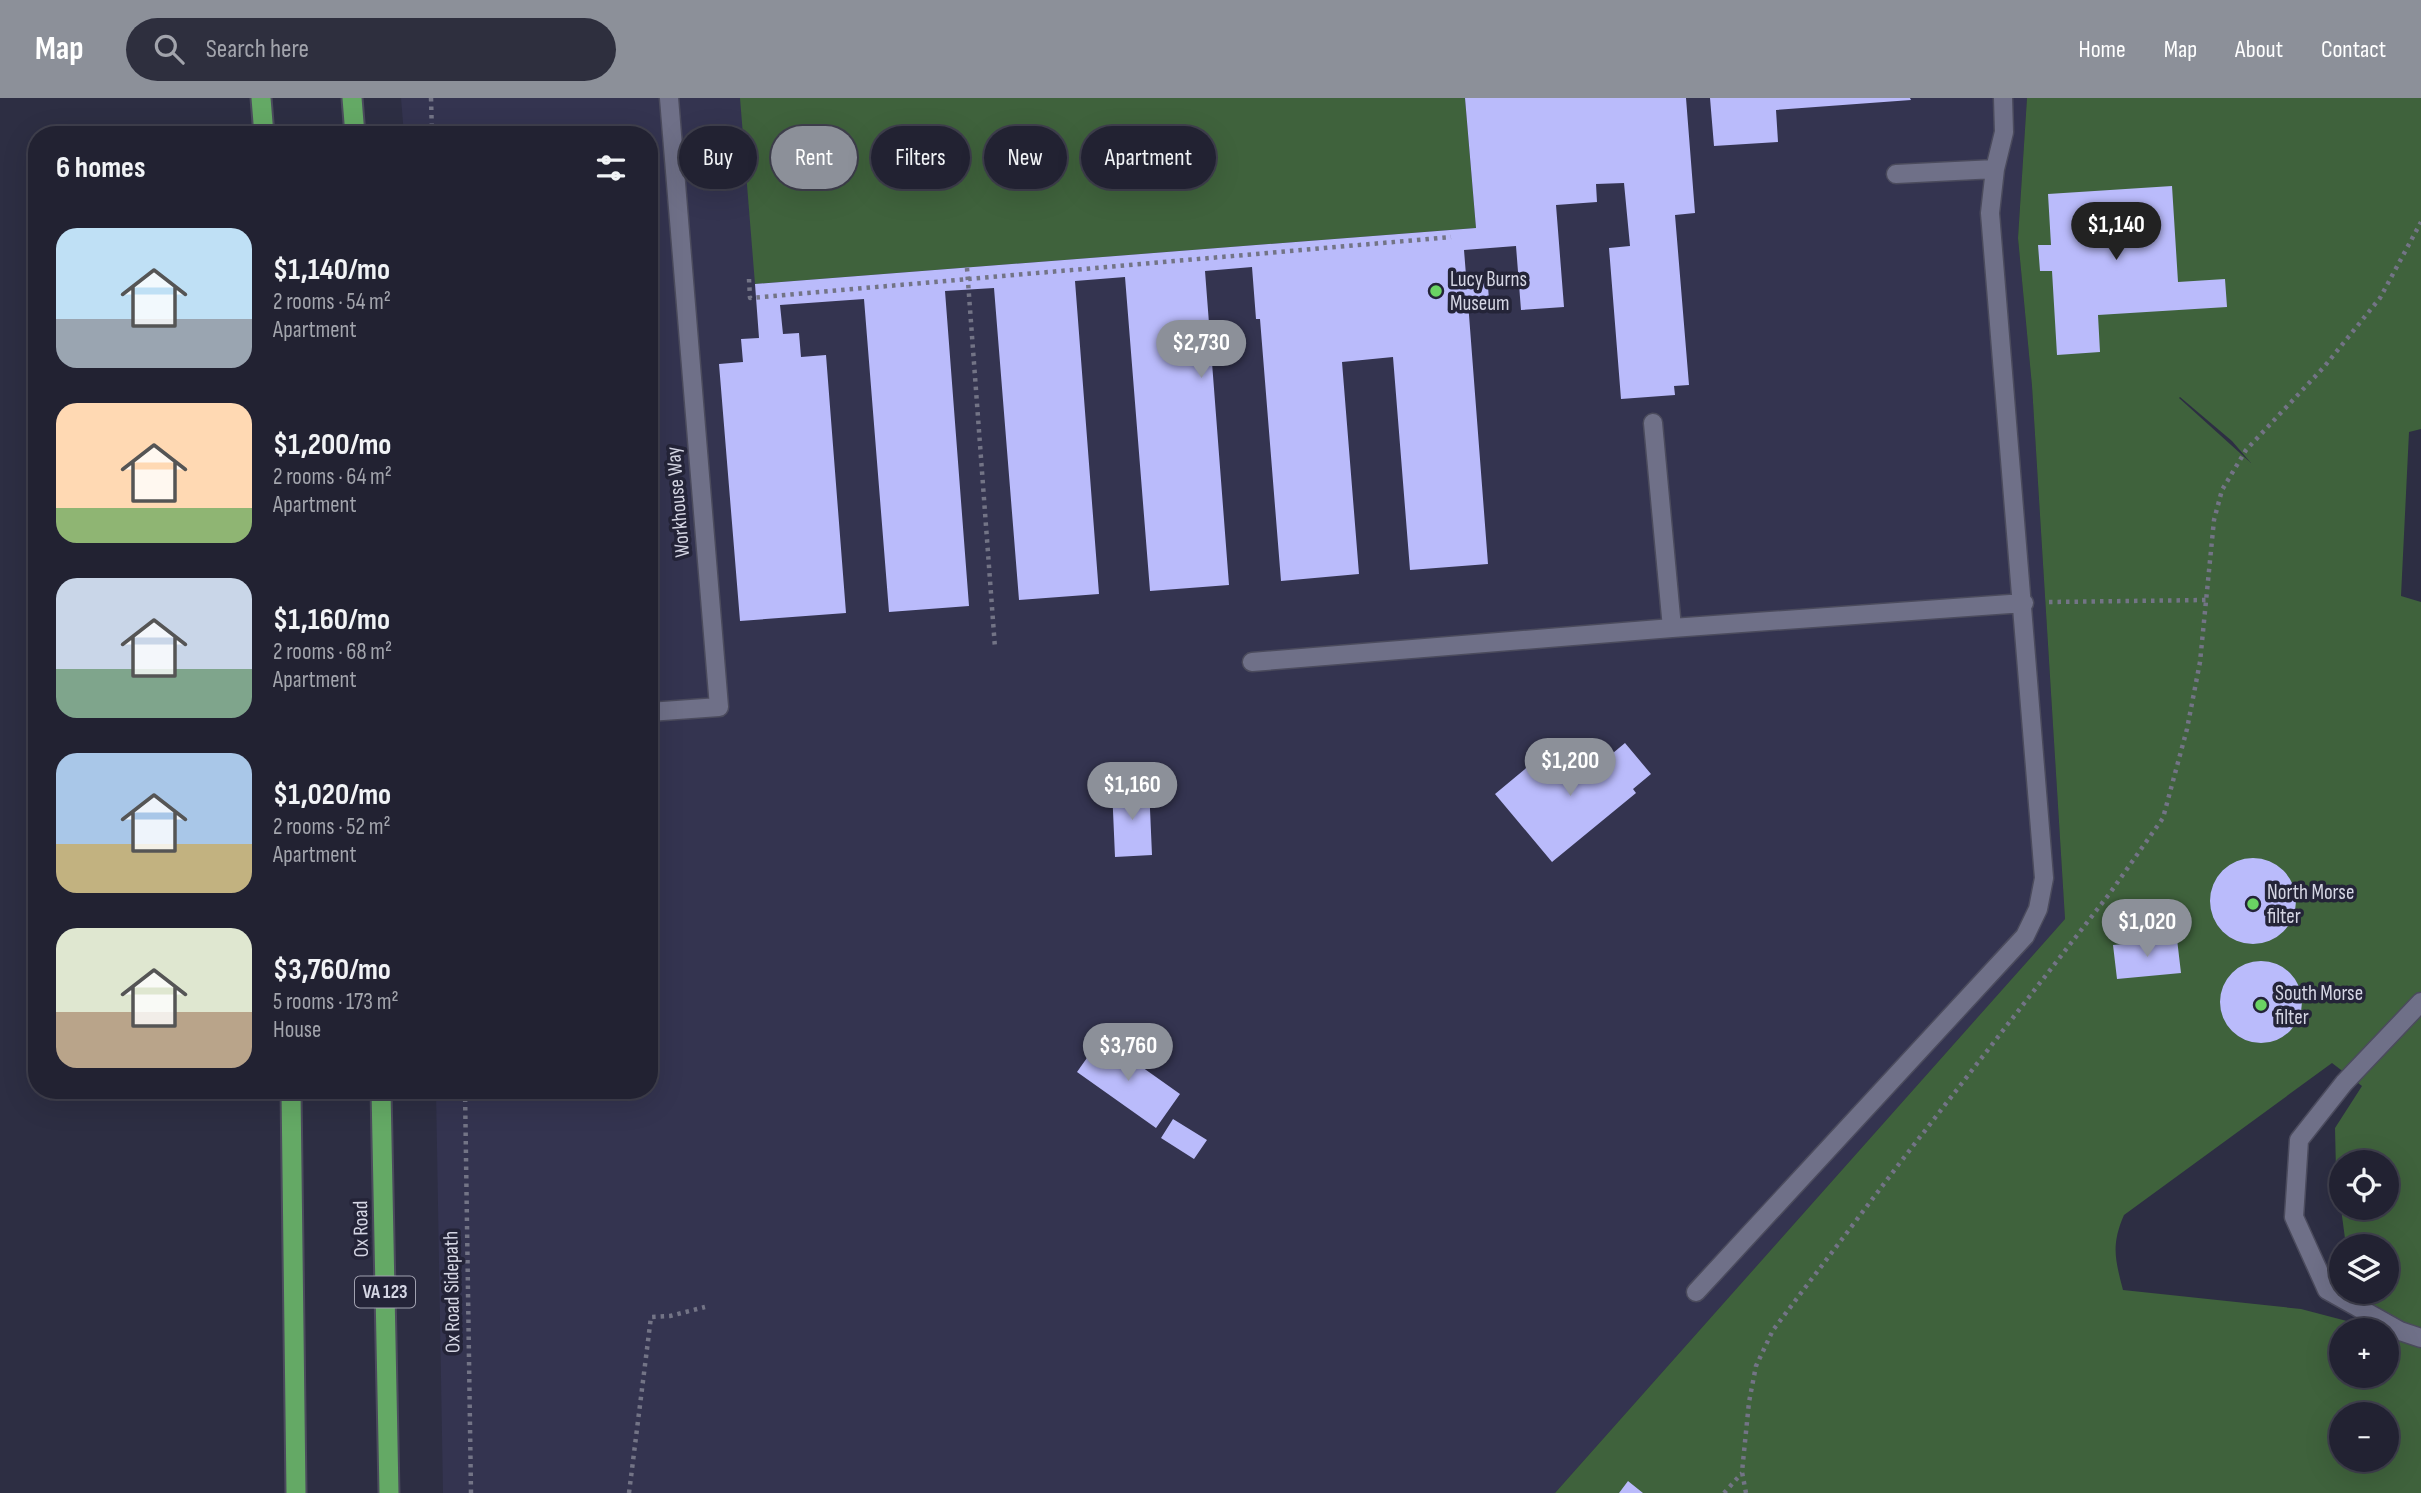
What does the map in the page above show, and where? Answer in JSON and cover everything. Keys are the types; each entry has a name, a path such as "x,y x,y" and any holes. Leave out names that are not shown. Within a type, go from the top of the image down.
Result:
{"highway":[{"path":"261,98 263,126"},
{"path":"352,98 354,126"},
{"path":"291,1099 296,1493"},
{"name":"Ox Road","path":"382,1099 389,1493"}],"street":[{"name":"Workhouse Way","path":"658,711 719,707 668,98"},
{"path":"1696,1292 2016,946 2038,909 2045,878 1990,213 1995,169 2004,132 2003,98"},
{"path":"1896,174 1995,169"},
{"path":"1653,423 1672,628"},
{"path":"1252,662 2024,603"},
{"path":"2421,1003 2344,1083 2299,1140 2294,1217 2327,1290 2400,1331 2421,1338"}],"path":[{"path":"430,98 432,126"},
{"path":"1746,1493 1742,1472 1749,1402 1756,1366 1773,1330 2110,893 2162,818 2187,729 2200,662 2214,520 2222,489 2246,450 2324,367 2380,298 2421,222"},
{"path":"749,279 750,298 1451,237"},
{"path":"967,268 995,648"},
{"path":"2024,603 2206,600"},
{"name":"Ox Road Sidepath","path":"465,1099 471,1493"},
{"path":"629,1493 651,1317 670,1316 705,1307"},
{"path":"1724,1493 1742,1472"}],"shaded area":[{"path":"401,98 2027,98 2018,238 2032,386 2065,919 1555,1493 443,1493 436,1099 658,1099 658,126 403,126"}],"green space":[{"path":"740,98 1465,98 1476,228 755,284 747,189 757,189 757,126 742,126"},
{"path":"2027,98 2421,98 2421,429 2409,432 2401,596 2421,602 2421,1493 1555,1493 2065,919 2032,386 2018,238","holes":["2179,398 2232,441 2251,463","2332,1063 2362,1086 2335,1128 2336,1150 2399,1150 2399,1220 2343,1220 2344,1234 2399,1234 2399,1304 2358,1304 2361,1318 2399,1318 2399,1388 2329,1388 2329,1318 2335,1318 2301,1309 2123,1290 2118,1269 2116,1244 2124,1215"]}],"building":[{"path":"1465,98 1686,98 1695,213 1675,215 1689,385 1674,386 1675,395 1621,399 1609,248 1630,246 1624,183 1596,184 1597,202 1556,205 1564,307 1521,310 1516,246 1464,250 1466,275 1487,273 1489,300 1468,302 1488,564 1410,570 1393,357 1342,362 1359,574 1281,581 1260,319 1256,319 1252,267 1205,271 1229,585 1150,591 1125,277 1075,281 1099,594 1019,600 994,288 945,291 969,606 889,612 864,299 780,305 783,334 799,333 801,357 826,355 846,613 740,621 719,364 743,362 741,339 759,338 755,284 1476,228"},
{"path":"1710,98 1911,100 1776,110 1778,142 1714,146"},
{"path":"2172,186 2178,282 2225,279 2227,307 2098,315 2100,352 2057,355 2052,271 2040,271 2038,245 2051,245 2048,194"},
{"path":"1625,743 1651,774 1633,789 1636,793 1552,862 1495,794 1549,749 1577,783"},
{"path":"1149,786 1152,855 1115,857 1112,788"},
{"name":"North Morse filter","path":"2253,858 2277,865 2289,877 2296,901 2289,925 2277,937 2253,944 2229,937 2217,925 2210,901 2217,877 2229,865"},
{"path":"2177,939 2181,973 2117,979 2113,945"},
{"name":"South Morse filter","path":"2261,961 2277,964 2290,973 2299,986 2302,1002 2299,1018 2290,1031 2277,1040 2261,1043 2245,1040 2232,1031 2223,1018 2220,1002 2223,986 2232,973 2245,964"},
{"path":"1101,1038 1180,1094 1156,1128 1077,1072"},
{"path":"1173,1119 1207,1140 1194,1159 1161,1138"},
{"path":"1628,1481 1643,1493 1619,1493"}],"place":[{"name":"Lucy Burns Museum","path":"1436,291"},
{"name":"North Morse filter","path":"2253,904"},
{"name":"South Morse filter","path":"2261,1005"}]}
